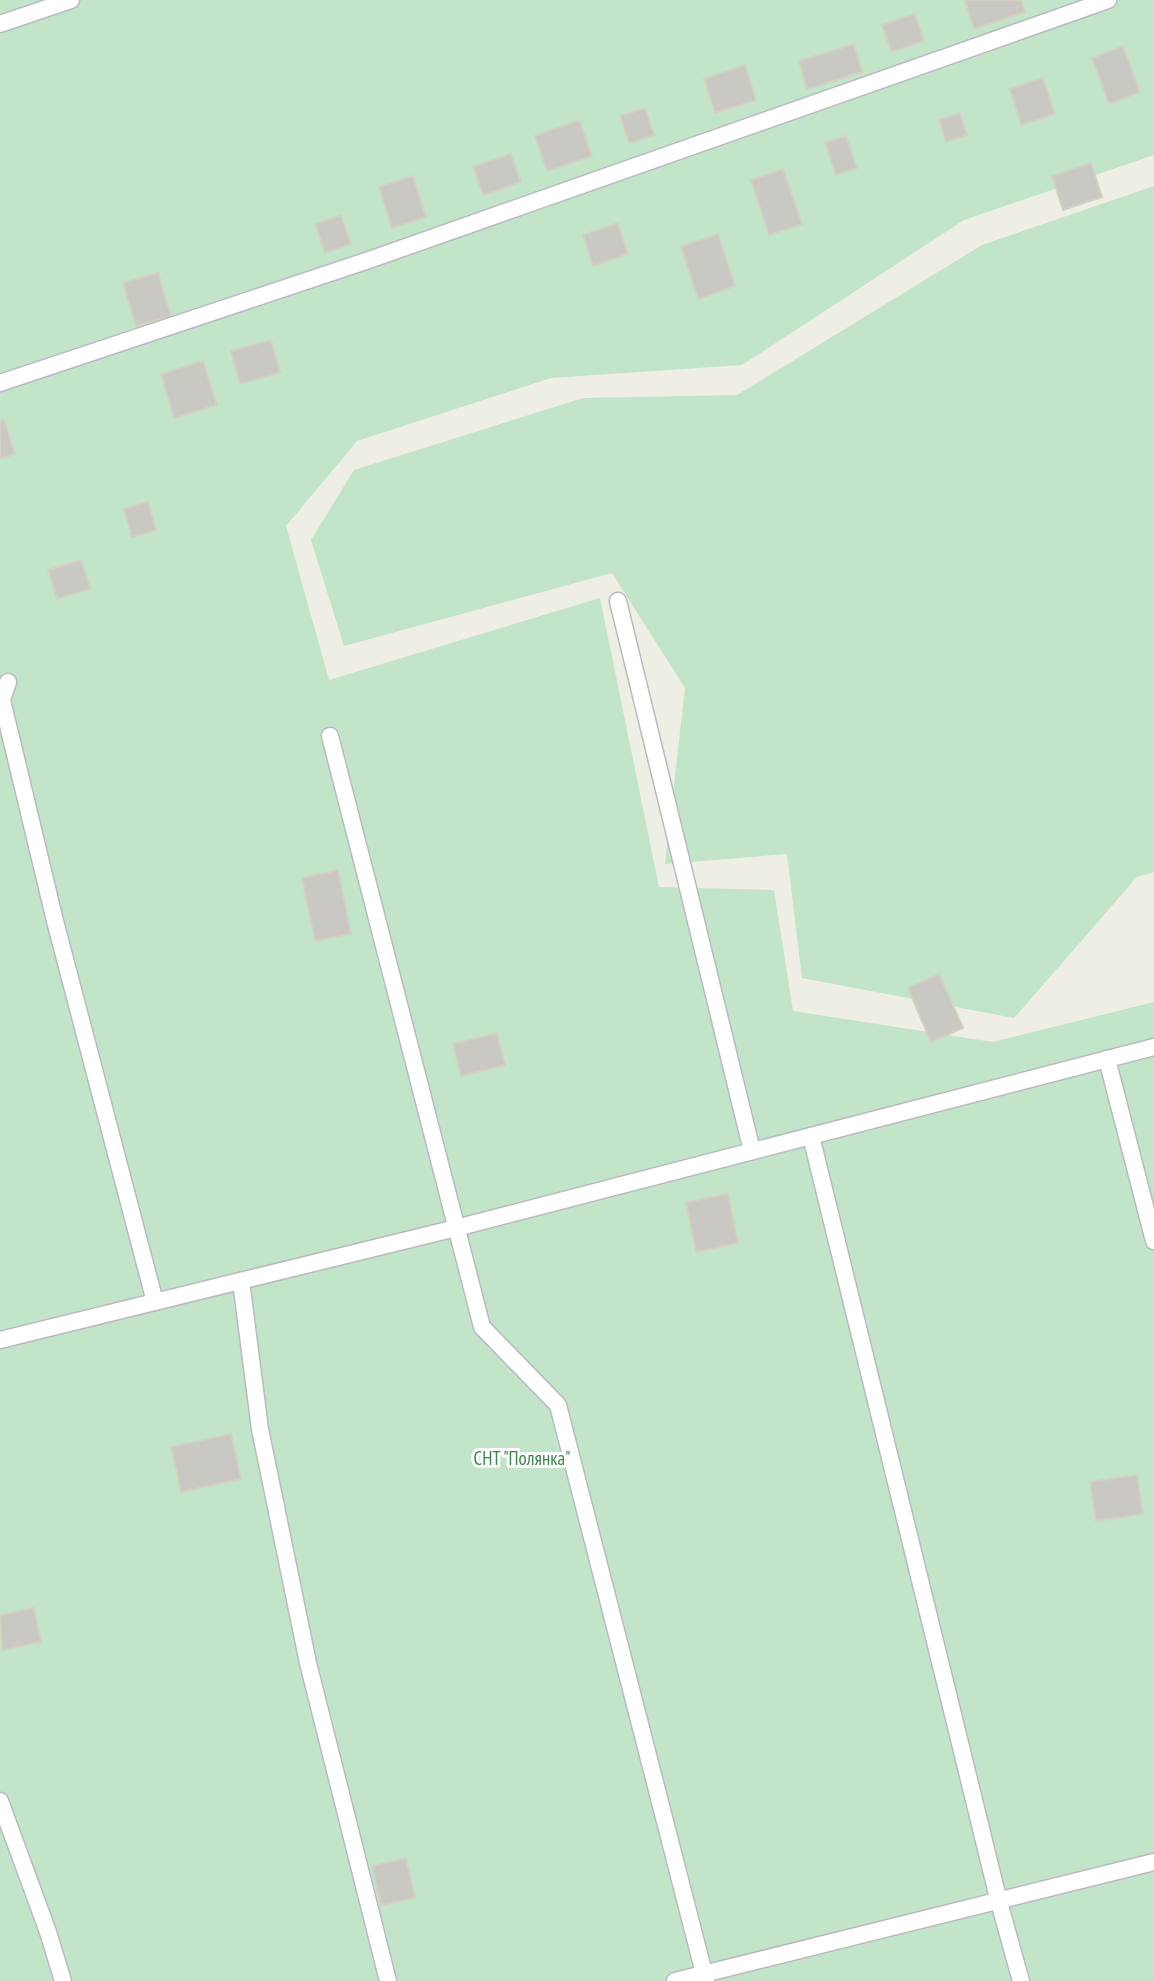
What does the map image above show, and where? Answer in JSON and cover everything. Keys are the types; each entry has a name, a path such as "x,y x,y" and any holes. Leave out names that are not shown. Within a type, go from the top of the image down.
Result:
{"lane":[{"path":"0,24 71,0"},
{"path":"0,383 366,261 1108,0"},
{"path":"618,601 752,1151"},
{"path":"8,682 2,700 58,934 155,1302"},
{"path":"330,736 482,1327 558,1405 705,1977"},
{"path":"0,1340 456,1228 1154,1047"},
{"path":"1107,1059 1154,1241"},
{"path":"811,1136 999,1902 1021,1981"},
{"path":"241,1281 260,1429 308,1664 388,1981"},
{"path":"0,1801 63,1981"},
{"path":"675,1981 705,1977 1154,1863"}],"green space":[{"name":"СНТ \"Полянка\"","path":"0,0 1154,0 1154,155 964,220 742,365 551,378 357,441 286,526 329,680 600,598 659,887 774,890 793,1011 993,1042 1154,1002 1154,1981 0,1981"},
{"path":"1154,186 1154,872 1137,877 1014,1018 802,978 787,854 665,864 685,688 612,573 344,646 311,540 354,470 583,398 737,395 982,245"}],"building":[{"path":"965,0 1021,0 1025,12 974,29"},
{"path":"915,14 924,41 892,52 882,25"},
{"path":"854,44 862,72 807,89 799,61"},
{"path":"1123,46 1140,92 1109,104 1092,58"},
{"path":"745,65 756,100 715,113 704,79"},
{"path":"1043,78 1055,114 1021,125 1010,89"},
{"path":"645,108 654,135 629,143 620,116"},
{"path":"960,113 967,135 946,142 939,120"},
{"path":"579,120 592,156 547,171 535,136"},
{"path":"846,136 857,168 836,175 825,143"},
{"path":"511,154 521,182 483,195 473,167"},
{"path":"1091,163 1102,197 1063,210 1052,176"},
{"path":"783,169 802,224 769,235 751,180"},
{"path":"413,176 426,217 392,228 379,187"},
{"path":"341,215 351,244 325,253 315,224"},
{"path":"618,223 628,254 593,266 583,235"},
{"path":"718,234 735,286 698,299 681,247"},
{"path":"158,273 171,316 136,326 123,283"},
{"path":"271,340 280,372 240,384 231,351"},
{"path":"203,361 217,405 174,418 161,374"},
{"path":"4,420 15,454 0,459 0,421"},
{"path":"148,502 156,530 132,537 124,509"},
{"path":"81,560 90,589 57,599 48,570"},
{"path":"338,870 351,934 315,941 302,878"},
{"path":"939,974 963,1028 931,1042 908,988"},
{"path":"497,1033 505,1065 461,1076 453,1044"},
{"path":"728,1194 738,1243 696,1252 686,1202"},
{"path":"231,1434 241,1479 181,1492 171,1447"},
{"path":"1137,1475 1143,1514 1096,1521 1090,1482"},
{"path":"34,1608 41,1642 2,1650 0,1615"},
{"path":"406,1858 415,1898 381,1905 372,1866"}]}
